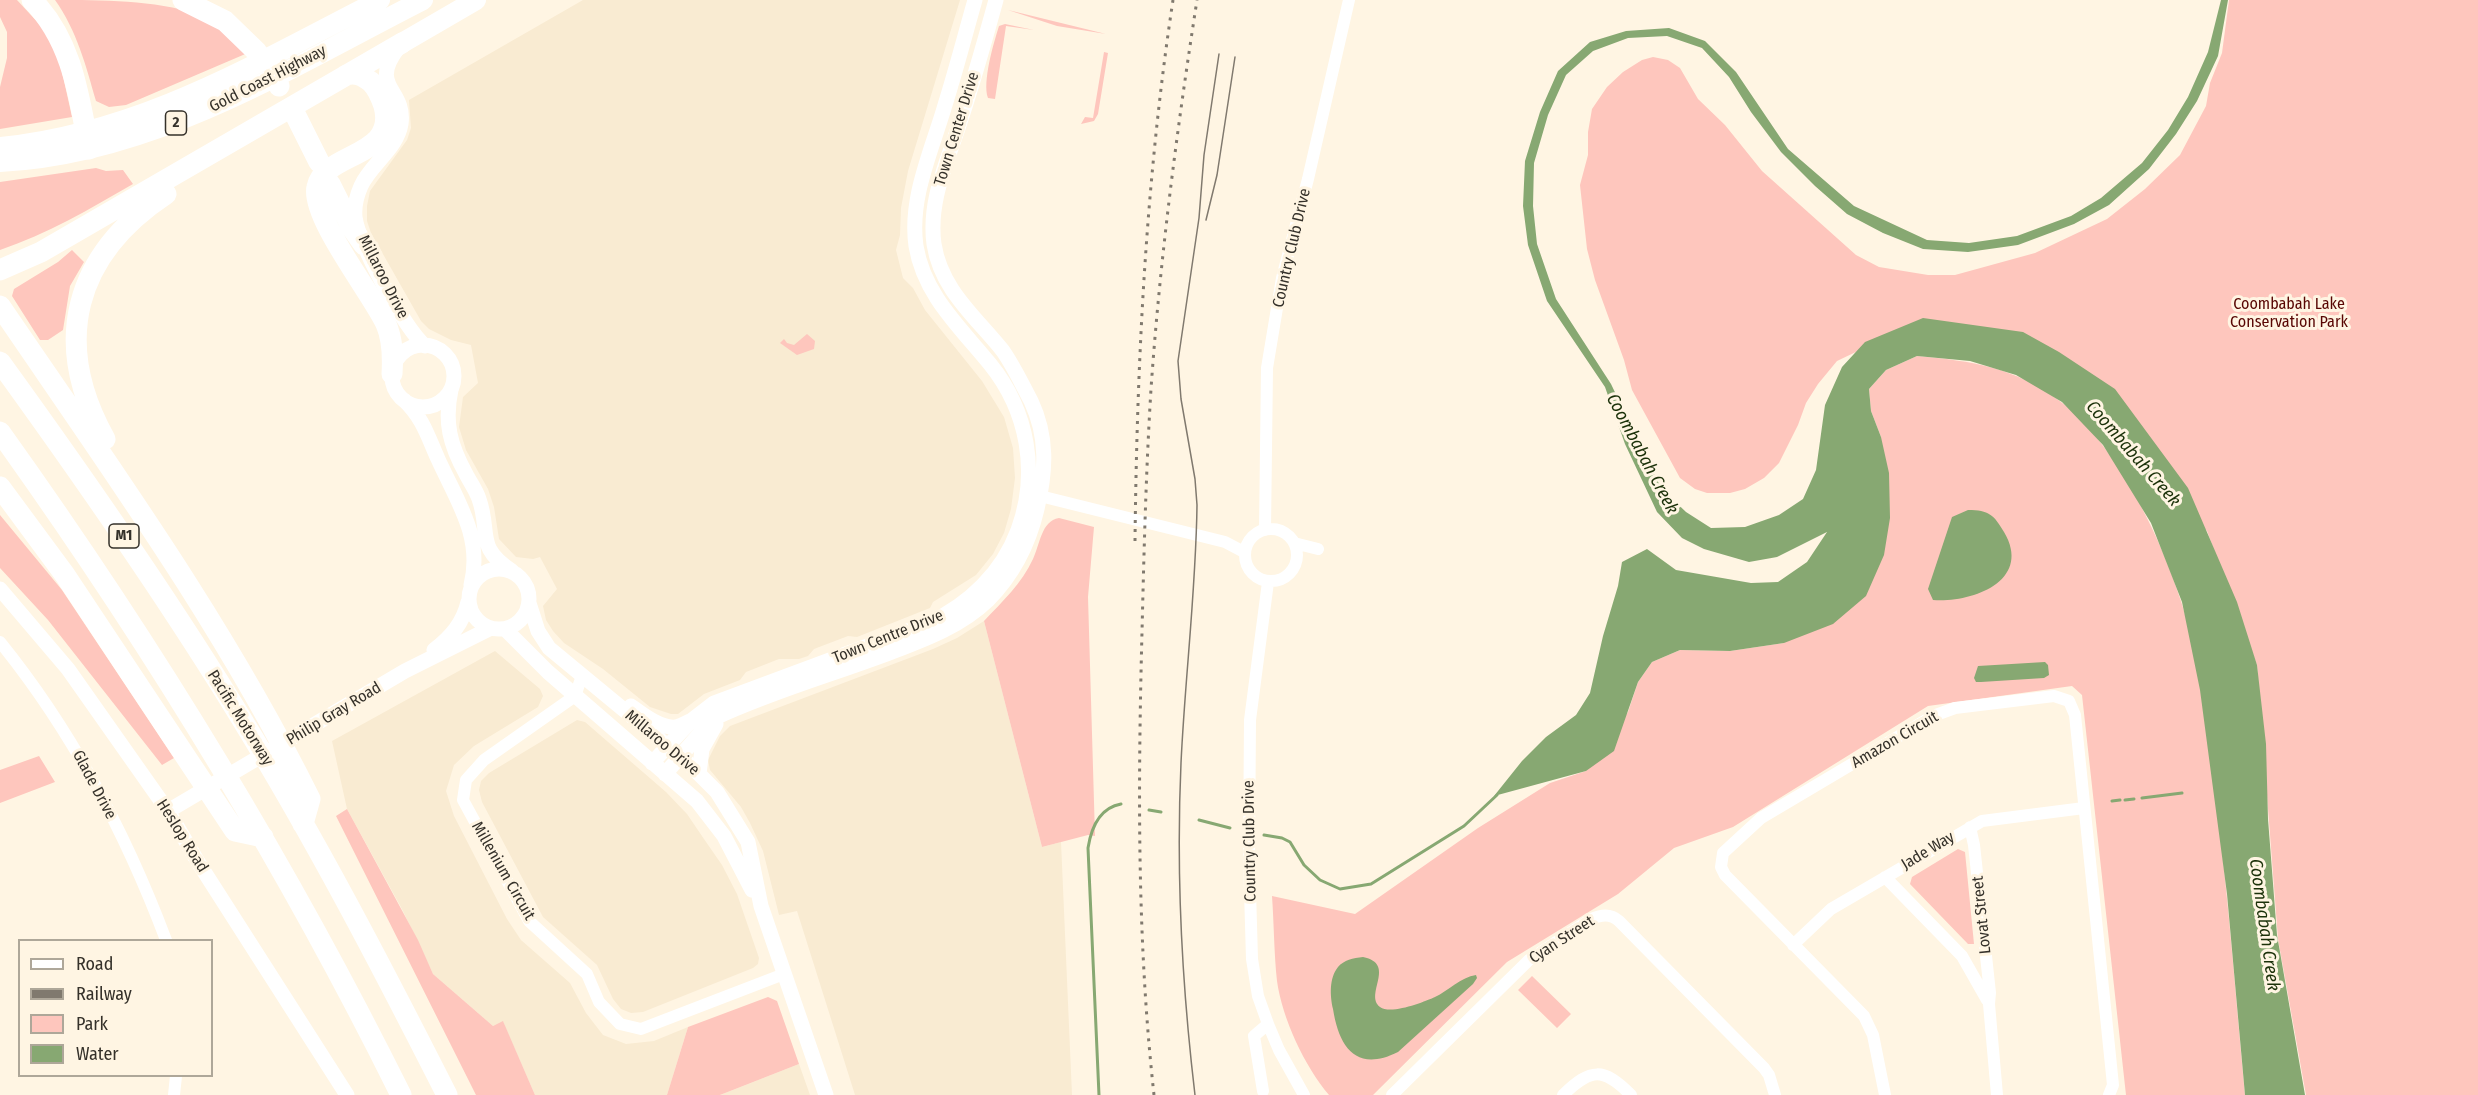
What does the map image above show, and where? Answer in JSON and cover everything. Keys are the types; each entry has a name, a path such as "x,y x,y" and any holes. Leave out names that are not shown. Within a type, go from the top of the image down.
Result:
{"highway":[{"path":"32,0 48,18 71,63 88,141"},
{"path":"183,0 225,21 278,85 319,162"},
{"name":"Gold Coast Highway","path":"278,85 380,0"},
{"name":"Gold Coast Highway","path":"0,162 49,157 161,109 278,85 423,0"},
{"path":"346,75 476,0"},
{"path":"110,466 109,447 89,406 78,369 76,336 83,296 93,270 103,253 129,221 208,166 216,151 278,85 357,74 373,85 380,96 385,117 383,129 374,143 327,173 319,181 316,194 320,210 387,325 392,345 392,374"},
{"name":"Gold Coast Highway","path":"0,147 88,141"},
{"path":"6,268 41,252 216,151"},
{"path":"330,184 352,228 364,245"},
{"path":"0,306 110,466 207,616 260,706 292,783"},
{"name":"Pacific Motorway","path":"0,362 113,518 240,717 292,783 303,824 379,960 447,1095"},
{"name":"M1","path":"0,432 125,613 205,738 263,837 340,977 401,1095"},
{"path":"0,487 65,574 235,831 263,837"}],"street":[{"name":"Town Center Drive","path":"944,111 975,0"},
{"name":"Town Center Drive","path":"937,259 933,228 939,183 961,120 994,0"},
{"name":"Country Club Drive","path":"1264,530 1267,368 1282,278 1308,179 1348,0"},
{"name":"Millaroo Drive","path":"402,43 390,59 385,73 400,113 399,130 392,144 367,175 356,203 356,218 364,245 405,321 425,346"},
{"name":"Town Centre Drive","path":"665,774 711,721 723,714 927,638 956,624 978,609 999,587 1018,560 1030,532 1034,495 1027,443 1016,408 991,366 935,297 920,263 915,222 920,187 944,111"},
{"name":"Town Centre Drive","path":"652,763 692,720 714,704 929,623 956,608 989,580 1004,559 1034,495 1045,461 1042,436 1033,407 1011,363 954,294 937,259"},
{"path":"417,346 425,346 442,352 451,363 454,376 447,416 450,441 479,499 489,551 496,561 523,580 527,588 529,603 525,614 516,624 498,628 476,618 468,602 475,559 470,524 438,460 426,428 395,388 392,374 396,361 405,351 417,346"},
{"path":"404,400 416,406 430,406 442,400 451,390"},
{"path":"1034,495 1225,542 1244,552"},
{"path":"1264,500 1281,531 1294,543 1318,549 1297,556"},
{"path":"1281,531 1264,530 1250,540 1244,552 1247,568 1257,578 1268,582 1288,576 1297,556 1294,543"},
{"path":"1225,542 1250,540"},
{"path":"471,585 483,573 492,569 512,571"},
{"name":"Country Club Drive","path":"1268,582 1250,720 1249,856 1252,959 1258,996 1268,1024 1279,1050 1304,1094"},
{"name":"Heslop Road","path":"0,589 68,669 168,811 198,862 347,1095"},
{"name":"Philip Gray Road","path":"168,811 405,671 445,642 464,619 468,602"},
{"name":"Millaroo Drive","path":"529,603 538,631 549,648 699,774 717,792 748,842 761,906 826,1095"},
{"name":"Millaroo Drive","path":"498,628 697,801 724,836 761,906"},
{"name":"Philip Gray Road","path":"405,671 498,628"},
{"name":"Glade Drive","path":"0,642 40,694 83,760 148,891 166,939"},
{"path":"575,696 586,680 606,686 642,714 659,723 677,727 692,720"},
{"path":"766,684 776,688 798,681 806,683"},
{"name":"Millenium Circuit","path":"575,696 484,760 466,780 464,800 529,921 587,974 599,1002 620,1024 641,1029 784,974"},
{"name":"Amazon Circuit","path":"1885,1095 1873,1035 1864,1016 1725,875 1721,867 1723,853 1761,818 1934,716 1955,708 2054,696 2069,701 2075,715 2113,1085 2109,1095"},
{"path":"699,774 702,749 723,714"},
{"name":"Jade Way","path":"1794,945 1826,912 1970,827 1993,818 2084,808"},
{"name":"Lovat Street","path":"1970,827 1974,845 1989,984 1997,1095"},
{"name":"Lovat Street","path":"1885,877 1962,956 1978,980 1989,1004"},
{"name":"Cyan Street","path":"1392,1095 1529,960 1591,920 1607,915 1619,921 1764,1068 1769,1076 1774,1095"},
{"path":"1263,1091 1254,1036 1268,1024"},
{"path":"1563,1095 1582,1078 1595,1073 1605,1074 1631,1095"},
{"path":"174,1095 176,1077"}],"shaded area":[{"path":"583,0 960,0 908,171 896,250 903,278 913,288 925,310 982,381 1004,417 1013,448 1015,478 1011,509 1004,533 993,554 976,575 933,602 930,608 857,637 848,636 814,649 808,656 799,659 779,659 746,672 740,680 704,694 678,714 650,707 603,669 564,643 546,620 543,606 557,589 540,557 533,559 516,557 499,539 494,507 488,489 466,450 459,427 463,397 478,383 471,345 451,340 429,329 421,321 371,233 367,221 370,191 407,140 411,128 409,100"},
{"path":"984,621 1042,847 1061,842 1072,1095 855,1095 797,911 779,915 763,851 741,807 710,770 708,760 720,736 730,726 933,649 957,638"},
{"path":"495,651 540,689 543,696 538,707 474,746 454,765 446,791 454,816 507,919 521,940 570,983 586,1013 603,1035 626,1044 654,1041 688,1027 667,1095 535,1095 503,1022 493,1026 433,974 403,911 347,809 332,741"},
{"path":"577,720 585,722 666,792 687,814 722,865 737,894 759,958 758,964 753,968 643,1012 631,1013 621,1009 613,999 597,965 543,917 482,802 479,790 481,781 489,773"},
{"path":"799,1064 810,1095 720,1095"}],"green space":[{"path":"0,0 17,0 42,27 59,58 72,117 0,129 0,87 7,58 7,32 0,17"},
{"path":"55,0 128,2 181,9 205,17 250,52 126,105 109,107 96,101 75,36"},
{"name":"Coombabah Lake Conservation Park","path":"2229,0 2478,0 2478,1095 2306,1095 2278,939 2257,665 2207,531 2057,367 1860,350 1837,361 1818,384 1806,403 1779,463 1764,478 1745,489 1730,493 1707,493 1695,489 1680,478 1632,390 1624,360 1595,280 1587,249 1580,185 1588,155 1588,132 1592,109 1607,87 1623,72 1642,60 1653,57 1668,60 1680,68 1698,99 1725,125 1762,171 1856,255 1879,267 1928,275 1955,275 2035,253 2107,219 2145,189 2180,155 2206,106 2210,83 2222,53"},
{"path":"1008,10 1106,34 1057,26"},
{"path":"1005,24 1034,30 1006,26 995,99 988,98 986,82 992,52 999,26"},
{"path":"1104,52 1108,53 1098,114 1094,121 1081,124 1085,117 1093,118"},
{"path":"96,168 106,171 123,170 133,184 51,229 0,250 0,182"},
{"path":"72,250 84,262 70,286 63,330 48,340 40,340 12,296 14,289 58,262"},
{"path":"807,334 815,341 814,349 797,355 780,343 784,339 787,343 794,345"},
{"path":"1917,356 1956,360 2010,373 2044,390 2061,402 2100,441 2134,493 2161,549 2181,601 2195,655 2201,692 2220,834 2245,1095 2126,1095 2082,695 2072,686 1928,706 1733,827 1674,848 1618,894 1507,962 1373,1095 1329,1095 1303,1056 1284,1010 1277,981 1272,896 1355,914 1478,828 1550,783 1586,771 1628,712 1638,682 1652,662 1680,650 1730,651 1784,643 1881,437 1871,411 1869,389 1886,370"},
{"path":"0,515 62,590 174,758 162,765 48,620 0,568"},
{"path":"1059,518 1094,527 1088,597 1095,836 1088,835 1042,847 984,621 1005,599 1028,568 1048,524"},
{"path":"39,756 55,782 0,803 0,770"},
{"path":"347,809 418,940 433,974 493,1026 503,1021 535,1095 476,1095 336,816"},
{"path":"1958,849 1965,852 1974,944 1968,944 1910,884 1912,877"},
{"path":"1532,976 1571,1014 1557,1028 1518,990"},
{"path":"768,997 777,1001 799,1064 720,1095 667,1095 688,1027"}],"water":[{"name":"Coombabah Creek","path":"2221,0 2228,0 2218,56 2197,101 2176,134 2149,169 2109,205 2074,224 2018,245 1968,252 1923,249 1883,233 1847,214 1781,152 1751,112 1729,77 1702,48 1667,36 1628,38 1593,51 1566,75 1548,115 1534,163 1533,206 1537,244 1556,299 1611,384 1661,488 1686,512 1711,528 1745,527 1779,515 1803,499 1816,470 1825,405 1842,367 1865,342 1923,318 2023,332 2059,352 2115,389 2188,488 2237,602 2257,665 2266,744 2268,819 2277,935 2305,1095 2245,1095 2227,894 2200,690 2182,602 2151,523 2103,445 2062,402 2016,375 1970,361 1917,356 1886,370 1869,389 1871,411 1881,437 1889,473 1890,518 1884,555 1866,596 1833,624 1784,643 1730,651 1680,650 1652,662 1638,682 1614,751 1586,771 1494,796 1522,761 1546,737 1576,715 1590,693 1603,636 1618,586 1622,562 1647,549 1676,570 1751,583 1778,582 1807,562 1827,532 1777,557 1749,562 1704,549 1682,538 1657,512 1625,444 1605,387 1547,301 1528,245 1523,206 1525,161 1540,112 1558,71 1590,42 1626,31 1669,28 1705,41 1736,72 1788,149 1854,206 1927,240 1969,243 2017,236 2071,216 2101,198 2142,163 2168,130 2188,97 2208,52"},
{"path":"1968,510 1986,512 1997,521 2011,549 2011,564 2005,576 1994,586 1980,593 1965,598 1933,600 1928,589 1952,517"},
{"path":"2045,662 2048,665 2049,675 2044,678 1976,682 1974,678 1978,666"},
{"path":"1363,957 1378,966 1375,995 1380,1007 1385,1009 1399,1009 1416,1004 1435,997 1465,978 1476,975 1477,978 1398,1052 1383,1058 1361,1058 1352,1053 1340,1035 1332,1004 1331,987 1335,971 1340,965"}],"waterway":[{"path":"2142,798 2182,793"},
{"path":"1264,835 1290,842 1304,865 1320,880 1340,889 1371,884 1464,826 1497,795"},
{"path":"2125,800 2134,799"},
{"path":"2112,801 2120,800"},
{"path":"1099,1095 1088,848 1097,820 1107,810 1121,804"},
{"path":"1149,810 1161,812"},
{"path":"1199,820 1230,828"}],"tram line":[{"path":"1195,1095 1184,971 1179,846 1181,763 1195,570 1197,505 1195,479 1181,399 1178,361 1199,218 1204,155 1219,54"},
{"path":"1206,220 1217,175 1235,57"}],"railway":[{"path":"1135,541 1138,405 1145,269 1156,134 1173,0"},
{"path":"1154,1095 1144,979 1140,864 1146,480 1151,389 1164,243 1197,0"}]}
